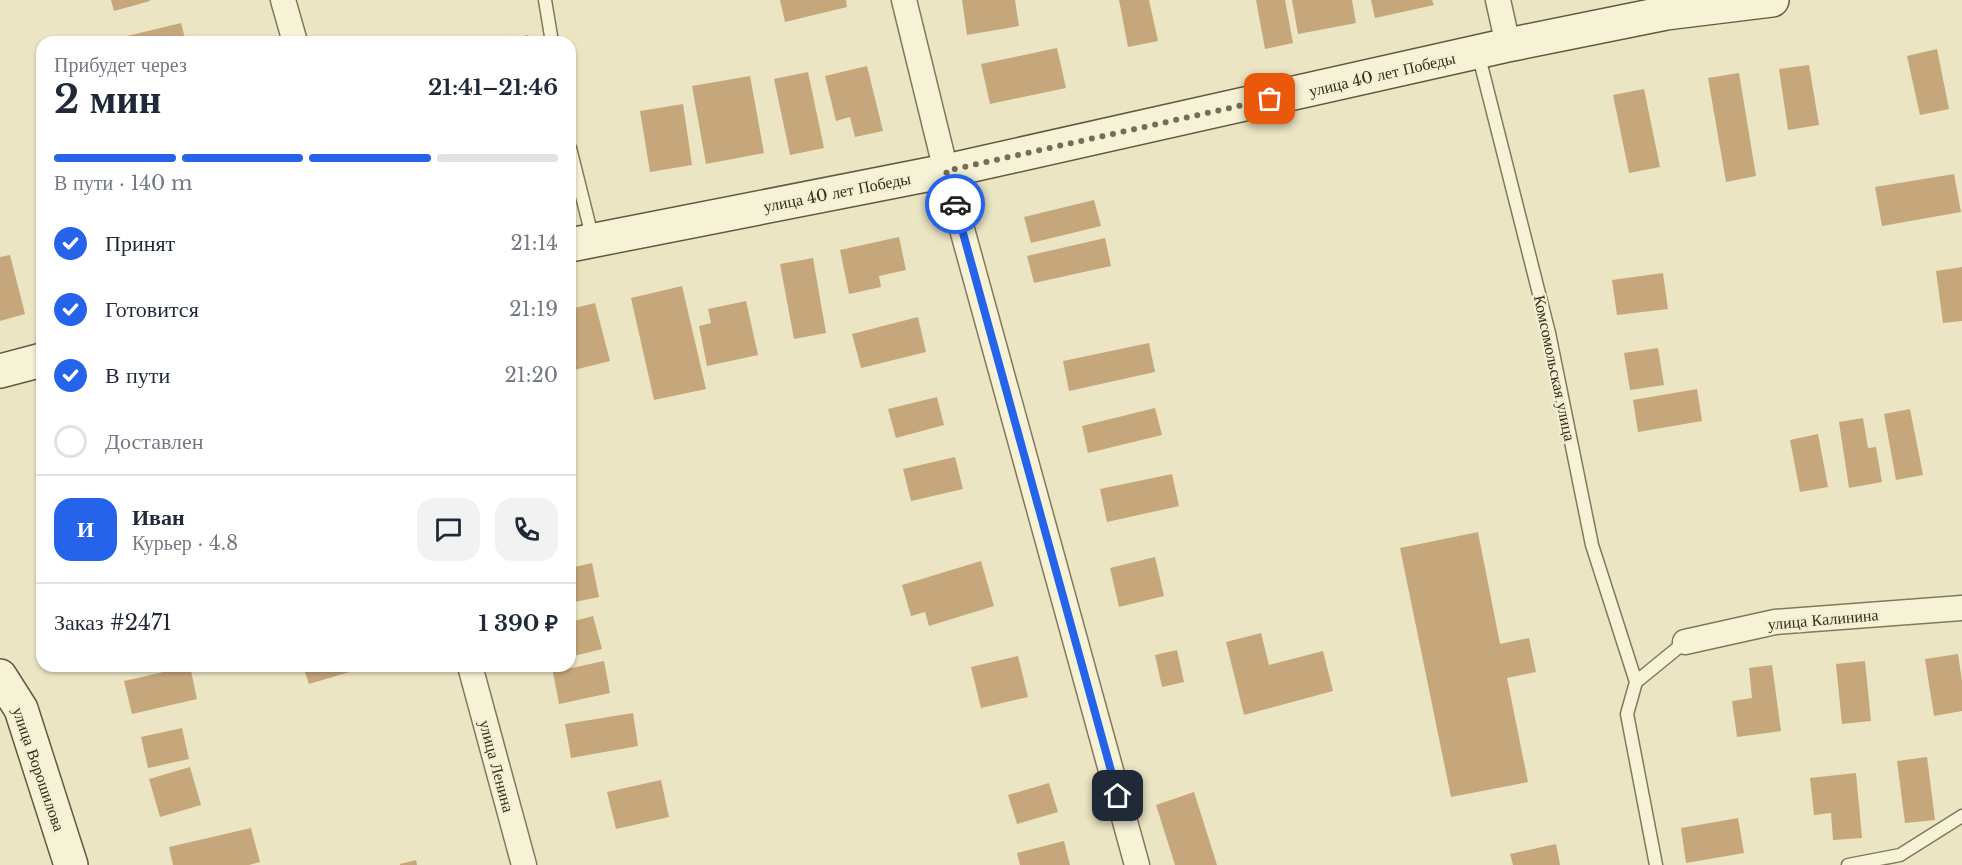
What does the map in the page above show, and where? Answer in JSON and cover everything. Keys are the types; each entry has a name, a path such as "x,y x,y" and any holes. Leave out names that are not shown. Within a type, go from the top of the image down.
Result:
{"main road":[{"name":"улица 40 лет Победы","path":"582,243 946,171 1493,49 1666,13 1772,0"},
{"path":"0,371 36,362"},
{"name":"улица Ворошилова","path":"0,676 21,709 71,865"}],"street":[{"path":"283,0 293,36"},
{"path":"904,0 946,171 1137,865"},
{"name":"Комсомольская улица","path":"1493,49 1498,0"},
{"name":"улица Калинина","path":"1685,642 1775,621 1962,608"},
{"name":"улица Ленина","path":"472,672 524,865"}],"lane":[{"path":"545,0 551,36"},
{"name":"Комсомольская улица","path":"1493,49 1592,545 1636,682"},
{"path":"576,196 582,243"},
{"path":"1656,865 1627,714 1636,682 1685,642"},
{"path":"1848,865 1900,855 1962,816"}],"building":[{"path":"111,0 150,0 150,1 114,11"},
{"path":"780,0 846,0 847,7 785,22"},
{"path":"962,0 1015,0 1019,26 967,35"},
{"path":"1119,0 1149,0 1158,41 1128,47"},
{"path":"1256,0 1285,0 1293,43 1265,49"},
{"path":"1292,0 1352,0 1356,23 1298,34"},
{"path":"1371,0 1432,0 1434,5 1375,18"},
{"path":"181,23 184,36 127,36"},
{"path":"1057,48 1066,88 990,104 981,64"},
{"path":"1937,49 1949,109 1920,115 1907,56"},
{"path":"1809,65 1819,125 1788,130 1779,69"},
{"path":"867,66 883,131 855,137 850,117 836,121 825,76"},
{"path":"808,72 824,148 790,155 774,79"},
{"path":"1739,73 1756,176 1726,182 1708,78"},
{"path":"750,76 764,153 706,164 692,86"},
{"path":"1644,89 1660,167 1629,173 1613,95"},
{"path":"683,104 692,165 650,172 640,111"},
{"path":"1954,174 1961,212 1882,226 1875,187"},
{"path":"1094,200 1101,226 1031,243 1024,217"},
{"path":"899,237 906,270 879,276 881,287 849,294 840,250"},
{"path":"1105,238 1111,266 1034,283 1027,256"},
{"path":"10,255 25,314 0,321 0,257"},
{"path":"813,258 826,333 794,339 780,264"},
{"path":"1962,267 1962,321 1943,323 1936,271"},
{"path":"1663,273 1668,309 1617,315 1612,280"},
{"path":"682,286 706,389 654,400 631,298"},
{"path":"746,301 758,355 707,366 699,326 711,323 708,309"},
{"path":"595,303 610,361 576,370 576,308"},
{"path":"918,317 926,352 861,368 852,334"},
{"path":"1149,343 1155,372 1069,391 1063,361"},
{"path":"1658,348 1664,385 1630,390 1624,353"},
{"path":"1697,389 1702,421 1638,432 1633,400"},
{"path":"937,397 944,425 896,438 888,409"},
{"path":"1155,408 1162,435 1088,453 1082,426"},
{"path":"1910,409 1923,475 1896,480 1884,414"},
{"path":"1863,418 1868,448 1876,447 1882,482 1849,488 1839,422"},
{"path":"1818,434 1828,487 1800,492 1790,440"},
{"path":"955,457 963,489 911,501 903,469"},
{"path":"1172,474 1179,506 1107,522 1100,489"},
{"path":"1478,532 1500,644 1529,638 1536,672 1507,678 1528,782 1451,797 1400,548"},
{"path":"1155,557 1164,596 1119,607 1110,568"},
{"path":"981,561 994,606 929,626 925,612 911,616 902,585"},
{"path":"592,563 599,597 576,602 576,567"},
{"path":"593,616 602,649 576,656 576,620"},
{"path":"1261,633 1269,665 1323,651 1333,691 1244,715 1226,642"},
{"path":"1177,650 1184,682 1162,687 1155,655"},
{"path":"1958,654 1962,681 1962,711 1934,716 1925,659"},
{"path":"1018,656 1028,697 981,708 971,667"},
{"path":"604,661 610,693 559,704 553,672 576,672 576,667"},
{"path":"1865,661 1871,721 1842,724 1836,664"},
{"path":"1772,665 1781,731 1737,737 1732,701 1752,698 1749,668"},
{"path":"164,672 191,672 197,699 132,714 124,681"},
{"path":"305,672 350,672 309,684"},
{"path":"633,713 638,746 571,758 565,724"},
{"path":"182,728 189,759 148,768 141,737"},
{"path":"1927,757 1935,820 1905,823 1897,761"},
{"path":"190,767 201,805 160,817 149,779"},
{"path":"1856,773 1862,838 1833,840 1831,813 1814,815 1810,778"},
{"path":"661,780 669,817 616,829 607,792"},
{"path":"1049,783 1058,812 1017,824 1008,795"},
{"path":"1194,792 1217,865 1175,865 1156,805"},
{"path":"1738,818 1744,853 1686,863 1681,828"},
{"path":"251,828 260,862 249,865 173,865 169,847"},
{"path":"1064,841 1070,865 1020,865 1017,853"},
{"path":"1556,844 1560,865 1513,865 1510,854"},
{"path":"416,860 417,865 400,865 400,864"}],"way so far":[{"path":"955,204 946,171 1270,99"}],"route":[{"path":"955,204 1118,796"}]}
